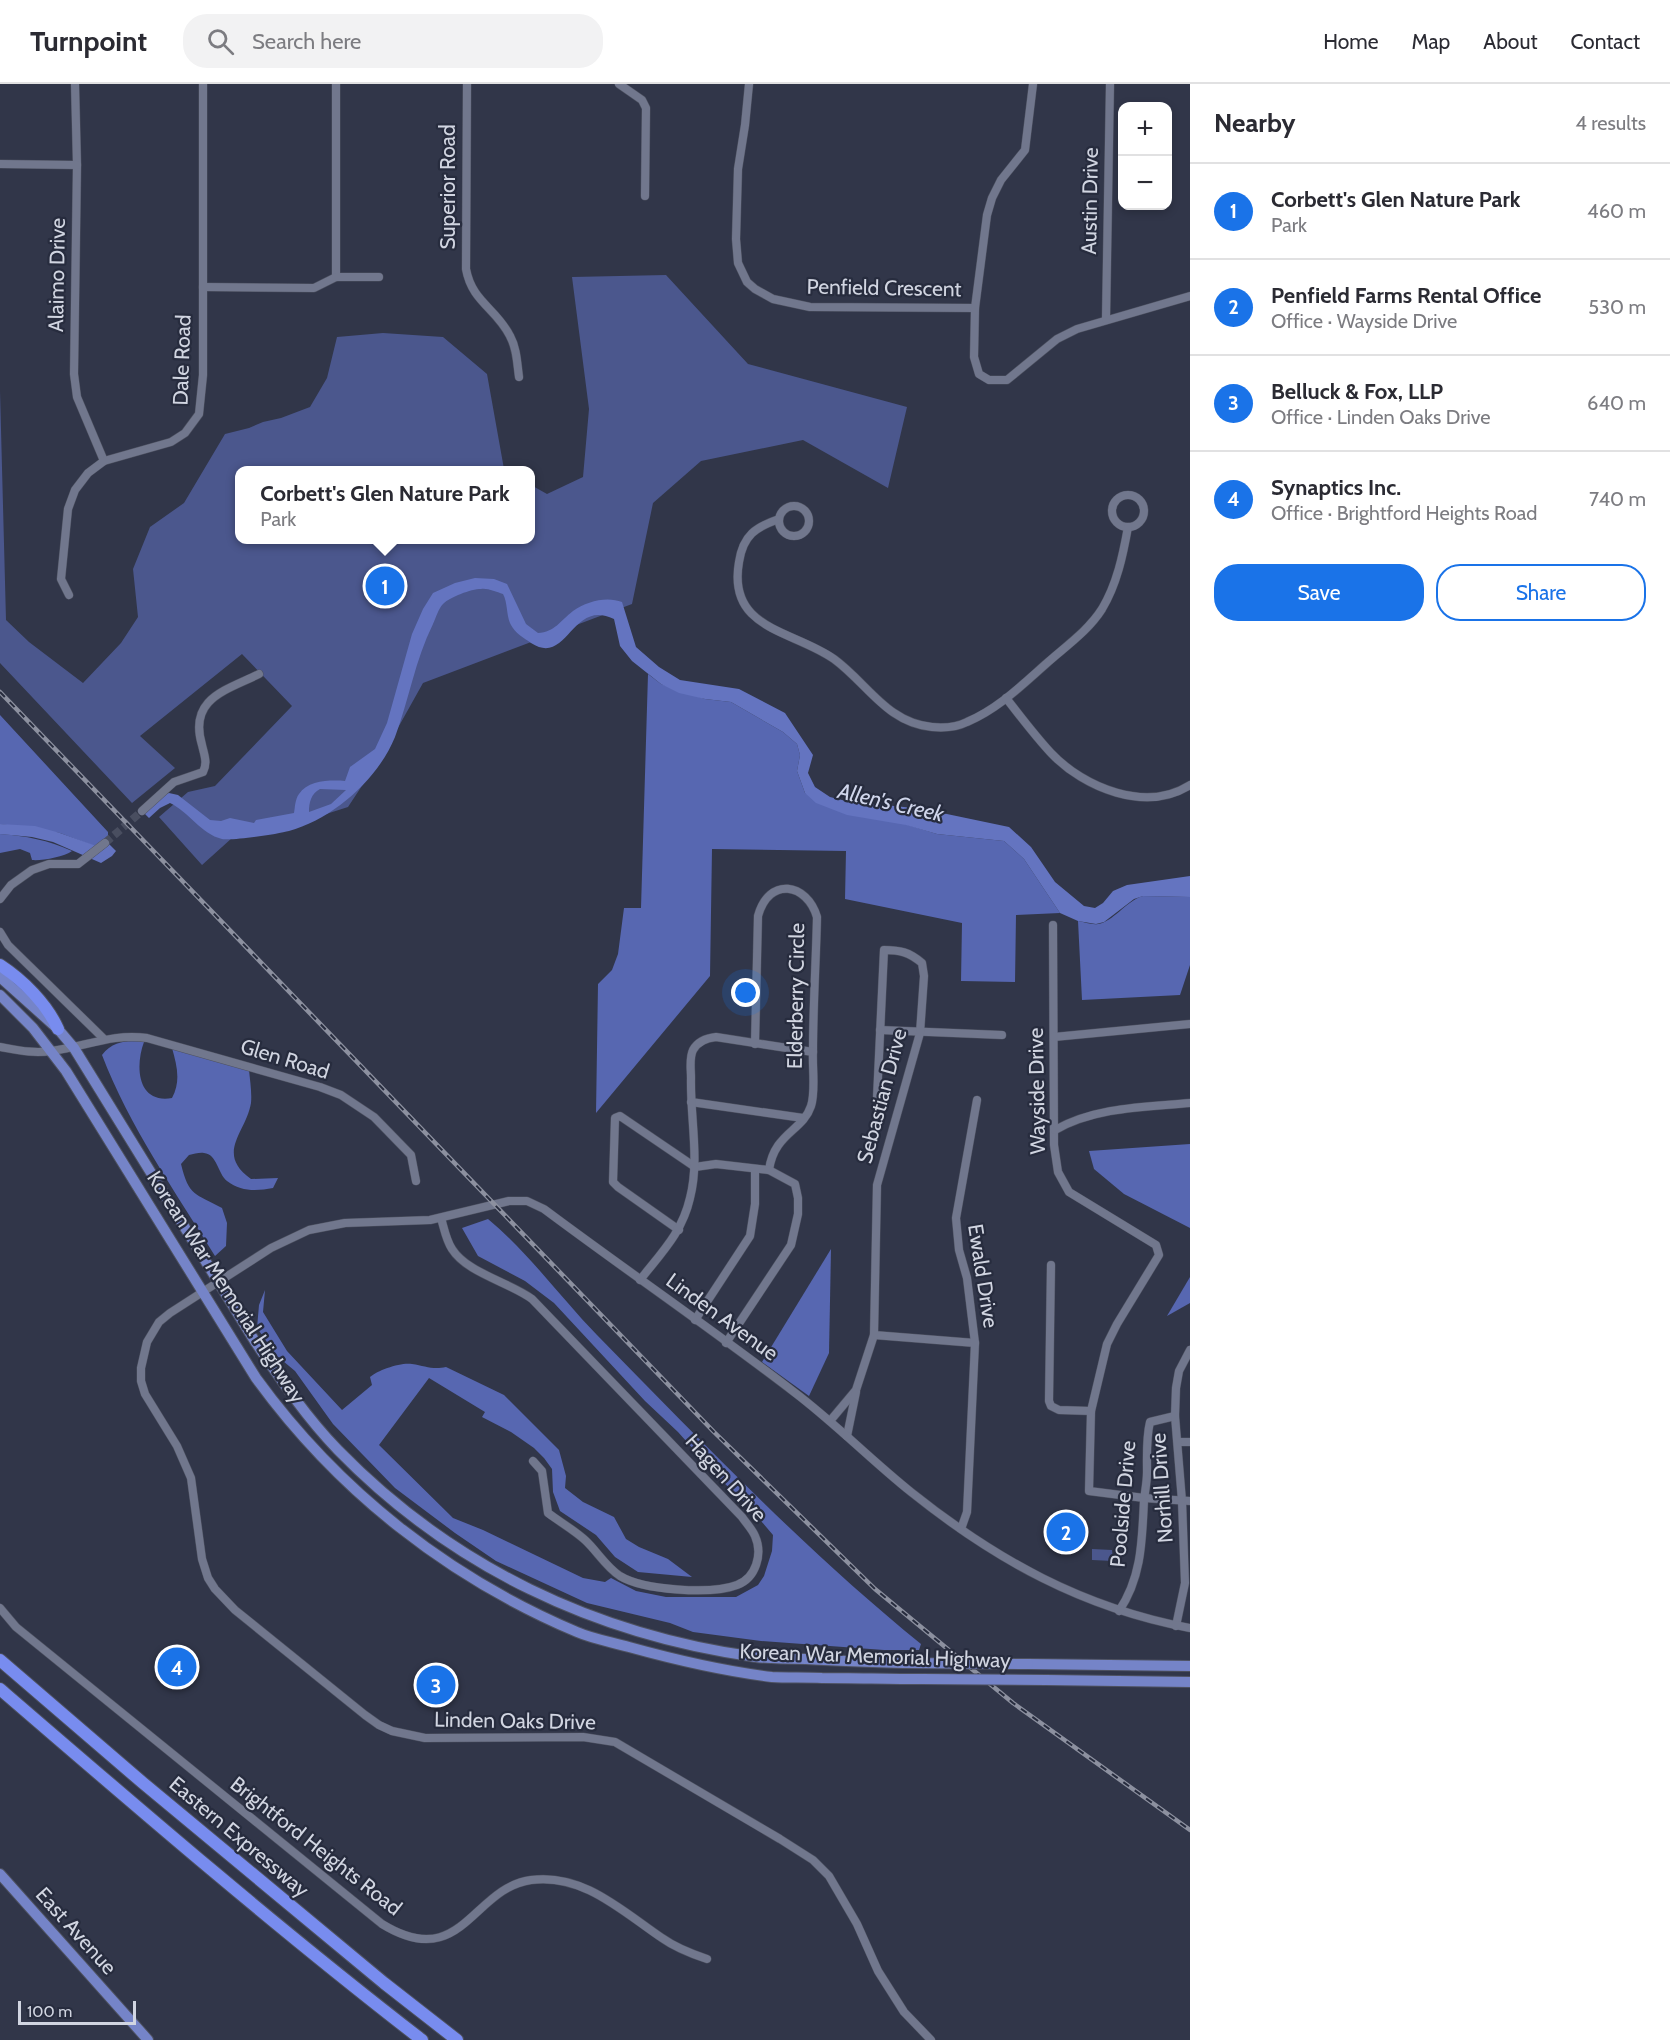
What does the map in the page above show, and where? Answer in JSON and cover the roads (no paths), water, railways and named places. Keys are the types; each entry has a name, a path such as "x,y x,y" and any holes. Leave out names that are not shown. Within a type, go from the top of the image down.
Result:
{"highway":[{"path":"0,965 37,998 51,1015 58,1029"},
{"name":"Eastern Expressway","path":"0,1660 348,1953 457,2040"},
{"name":"Eastern Expressway","path":"0,1689 145,1814 355,1988 422,2040"}],"main road":[{"name":"Korean War Memorial Highway","path":"0,977 58,1029 74,1048 283,1383 338,1450 407,1512 454,1548 507,1579 620,1627 676,1643 758,1658 906,1663 1190,1666"},
{"name":"Korean War Memorial Highway","path":"0,995 33,1028 66,1071 263,1387 317,1452 352,1487 407,1534 447,1563 494,1591 579,1632 683,1662 774,1677 1190,1682"},
{"name":"East Avenue","path":"0,1874 148,2040"}],"street":[{"name":"Alaimo Drive","path":"75,84 77,165 74,374 77,397 104,461"},
{"name":"Dale Road","path":"69,595 61,579 71,498 80,482 104,461 171,442 185,433 196,420 200,408 203,375 203,84"},
{"path":"336,84 336,278"},
{"name":"Superior Road","path":"467,84 466,269 472,290 511,336 516,349 519,377"},
{"path":"619,84 642,100 646,108 645,196"},
{"name":"Penfield Crescent","path":"749,84 738,169 736,239 738,263 747,282 773,299 810,307 975,308"},
{"path":"1033,84 1025,150 1001,180 990,206 975,308 974,364 979,374 995,381 1007,380 1062,336 1106,319 1190,296"},
{"name":"Austin Drive","path":"1106,319 1110,84"},
{"path":"0,164 77,165"},
{"path":"202,287 314,288 336,278 379,276"},
{"path":"1130,494 1140,499 1144,509 1142,519 1138,524 1128,527 1114,520 1112,510 1120,496 1130,494"},
{"path":"779,519 759,526 741,550 737,572 740,596 750,612 769,628 830,656 856,676 885,708 904,721 933,727 950,727 965,723 1006,698 1081,634 1097,615 1112,587 1119,569 1128,527"},
{"path":"142,811 174,782 203,772 206,760 198,727 204,708 211,699 221,691 260,674"},
{"path":"1006,698 1052,754 1091,782 1129,796 1147,798 1161,798 1175,794 1190,785"},
{"path":"0,899 11,885 37,868 49,864 82,862 103,845"},
{"name":"Elderberry Circle","path":"755,1044 758,915 765,897 772,892 790,889 809,900 817,918 811,1106 803,1118 777,1145 770,1158 769,1170"},
{"name":"Wayside Drive","path":"1053,925 1055,1130 1058,1173 1069,1192 1156,1245 1159,1255 1107,1344 1091,1411 1089,1491 1144,1498"},
{"path":"0,932 8,945 104,1039"},
{"name":"Sebastian Drive","path":"847,1436 856,1390 874,1335 877,1185 920,1033 924,976 922,963 905,951 884,950 877,1098"},
{"path":"1054,1037 1190,1024"},
{"path":"880,1030 1002,1035"},
{"name":"Glen Road","path":"0,1047 32,1052 51,1051 74,1048 122,1036 147,1038 341,1095 374,1117 411,1155 416,1181"},
{"path":"640,1280 679,1230 690,1198 695,1167 691,1057 698,1044 703,1040 716,1037 813,1052"},
{"name":"Ewald Drive","path":"961,1529 967,1512 975,1343 967,1278 959,1250 956,1218 977,1100"},
{"path":"691,1102 803,1118"},
{"path":"1055,1130 1071,1121 1104,1112 1190,1103"},
{"path":"679,1230 613,1182 615,1118 620,1116 695,1167 716,1164 769,1170 795,1184 798,1214 791,1245 726,1343"},
{"path":"695,1320 750,1236 755,1204 755,1170"},
{"name":"Linden Avenue","path":"202,1291 291,1238 327,1225 441,1218 502,1202 522,1200 535,1204 796,1393 912,1493 996,1554 1078,1596 1119,1611 1190,1628"},
{"name":"Hagen Drive","path":"441,1218 448,1242 461,1260 532,1299 742,1517 755,1536 758,1545 758,1556 752,1574 737,1585 700,1590 652,1586 620,1576 585,1540 548,1513 542,1471 533,1461"},
{"path":"1051,1265 1049,1401 1051,1406 1059,1410 1091,1411"},
{"name":"Linden Oaks Drive","path":"202,1291 159,1322 152,1332 143,1353 141,1381 145,1394 177,1446 189,1474 194,1489 203,1564 208,1578 224,1599 365,1715 392,1731 425,1738 584,1737 615,1742 780,1839 813,1860 829,1876 857,1924 878,1971 904,2012 931,2040"},
{"path":"874,1335 975,1343"},
{"name":"Norhill Drive","path":"1176,1626 1188,1583 1186,1501 1175,1416 1176,1388 1179,1371 1190,1350"},
{"path":"1179,1371 1190,1371"},
{"name":"Sebastian Drive","path":"830,1421 856,1390"},
{"name":"Poolside Drive","path":"1119,1611 1126,1601 1137,1573 1141,1554 1150,1422 1175,1416"},
{"path":"1178,1442 1190,1442"},
{"path":"1144,1498 1186,1501"},
{"name":"Brightford Heights Road","path":"0,1608 16,1627 393,1931 414,1938 441,1936 468,1922 507,1888 531,1880 551,1880 575,1884 596,1893 671,1944 707,1959"}],"tunnel":[{"path":"105,843 142,811"}],"railway":[{"path":"0,692 714,1432 875,1589 1013,1703 1190,1830"}],"place":[{"name":"Corbett's Glen Nature Park","path":"385,586"},
{"name":"Penfield Farms Rental Office","path":"1066,1532"},
{"name":"Synaptics Inc.","path":"177,1667"},
{"name":"Belluck & Fox, LLP","path":"436,1685"}],"water label":[{"name":"Allen's Creek","path":"891,802"}]}
